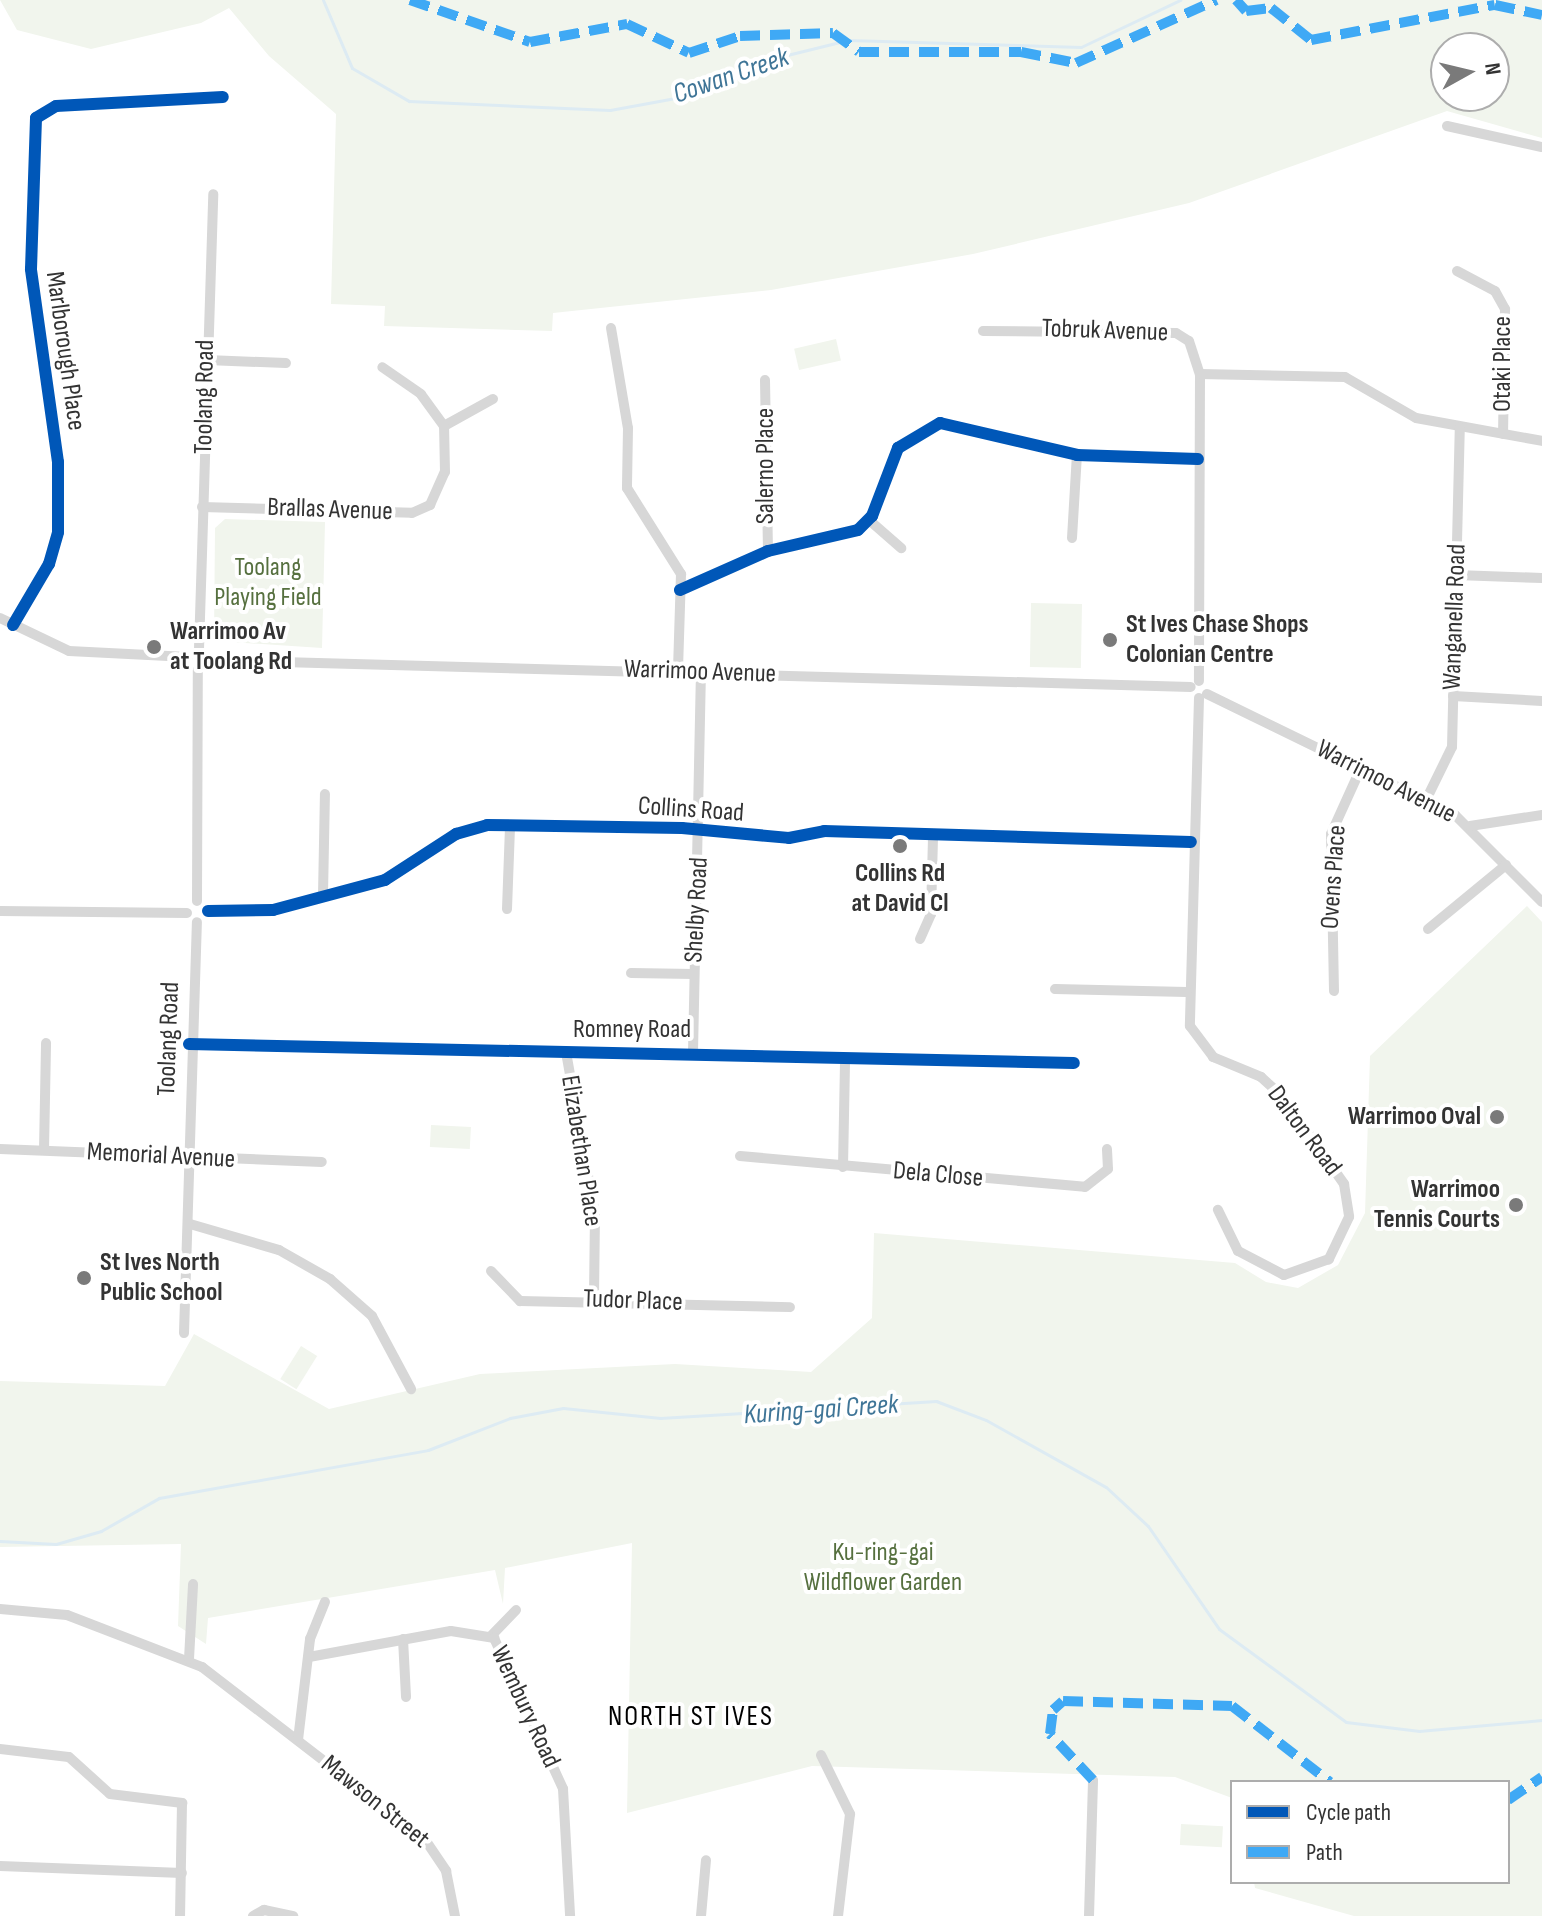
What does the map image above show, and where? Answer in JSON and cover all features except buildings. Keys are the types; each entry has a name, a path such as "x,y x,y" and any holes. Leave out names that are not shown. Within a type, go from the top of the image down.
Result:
{"street":[{"name":"Marlborough Place","path":"13,625 49,564 58,532 58,462 31,269 36,118 56,106 223,97"},
{"path":"1447,126 1542,147"},
{"name":"Toolang Road","path":"199,649 213,194"},
{"name":"Otaki Place","path":"1457,271 1495,291 1505,309 1503,434"},
{"path":"611,328 628,428 627,488 678,560 678,671"},
{"name":"Tobruk Avenue","path":"983,331 1176,333 1189,341 1200,374"},
{"path":"207,360 286,363"},
{"path":"382,367 421,394 444,426 493,399"},
{"path":"1203,696 1195,684 1200,374 1345,377 1401,412 1460,427 1542,441"},
{"name":"Salerno Place","path":"765,380 768,551"},
{"path":"680,590 768,551 843,539 869,520 898,448 925,427 958,422 1077,455 1198,459"},
{"name":"Brallas Avenue","path":"202,507 412,513 440,490 444,426"},
{"name":"Wanganella Road","path":"1426,800 1452,747 1460,427"},
{"path":"1072,538 1077,455"},
{"path":"869,520 901,548"},
{"path":"1456,575 1542,578"},
{"path":"0,618 69,651 188,657 199,649 209,660 198,670"},
{"path":"187,913 197,901 198,670 188,657"},
{"name":"Warrimoo Avenue","path":"209,660 1195,684"},
{"name":"Shelby Road","path":"693,1052 701,832 701,672"},
{"name":"Warrimoo Avenue","path":"1203,696 1361,768 1470,826 1542,902"},
{"name":"Dalton Road","path":"1203,696 1191,842 1187,992 1200,1046 1273,1085 1344,1184 1349,1217 1329,1259 1284,1275 1238,1251 1218,1210"},
{"path":"1453,696 1542,701"},
{"name":"Ovens Place","path":"1334,991 1331,834 1361,768"},
{"path":"323,895 325,794"},
{"path":"1470,826 1542,815"},
{"path":"507,909 510,826"},
{"name":"Collins Road","path":"208,911 273,910 399,875 456,834 510,826 1191,842"},
{"path":"920,939 931,914 933,835"},
{"path":"1428,929 1506,865"},
{"path":"0,911 187,913 197,922 208,911 197,901"},
{"name":"Toolang Road","path":"184,1333 190,1224 189,1044 197,922"},
{"path":"631,973 694,974"},
{"path":"1055,989 1187,992"},
{"path":"44,1150 46,1043"},
{"name":"Romney Road","path":"189,1044 693,1052 1074,1063"},
{"name":"Elizabethan Place","path":"566,1052 595,1214 594,1298"},
{"path":"843,1167 845,1058"},
{"name":"Memorial Avenue","path":"0,1149 322,1162"},
{"name":"Dela Close","path":"740,1156 1085,1187 1108,1169 1107,1149"},
{"path":"190,1224 279,1250 330,1279 372,1316 411,1389"},
{"name":"Tudor Place","path":"491,1271 520,1301 594,1298 790,1307"},
{"path":"189,1659 193,1584"},
{"path":"298,1740 309,1657 325,1602"},
{"name":"Mawson Street","path":"0,1609 67,1615 189,1659 298,1740 439,1854 455,1916"},
{"path":"491,1636 516,1610"},
{"name":"Wembury Road","path":"309,1657 468,1629 491,1636 563,1789 570,1916"},
{"path":"403,1639 406,1697"},
{"path":"0,1749 69,1757 100,1790 174,1797 184,1813 180,1916"},
{"path":"821,1755 850,1814 838,1916"},
{"path":"1089,1916 1093,1780"},
{"path":"701,1916 706,1860"},
{"path":"0,1866 182,1873"},
{"path":"253,1916 264,1910 293,1916"}],"green space":[{"path":"0,0 1542,0 1542,138 1451,112 1510,112 1510,32 1430,32 1430,112 1444,112 1189,203 973,254 771,290 553,313 552,331 384,326 385,306 331,304 336,114 269,56 229,8 201,23 91,49 17,30"},
{"path":"836,339 841,360 799,370 794,349"},
{"name":"Toolang Playing Field","path":"225,519 325,522 322,648 214,641 215,528"},
{"path":"1031,603 1082,604 1081,668 1030,667"},
{"name":"Ku-ring-gai Wildflower Garden","path":"1527,906 1542,922 1542,1916 1354,1916 1255,1888 1254,1884 1510,1884 1510,1780 1230,1780 1230,1797 1175,1777 812,1766 627,1813 632,1543 505,1568 503,1604 495,1570 208,1618 206,1644 178,1626 181,1544 0,1547 0,1381 165,1386 194,1334 329,1409 480,1374 675,1364 811,1372 872,1318 874,1233 1235,1263 1266,1282 1298,1288 1338,1265 1365,1213 1370,1056"},
{"path":"431,1125 471,1127 470,1149 430,1147"},
{"path":"301,1346 317,1356 296,1389 280,1379"},
{"path":"1181,1824 1223,1826 1222,1847 1180,1845"}],"waterway":[{"name":"Cowan Creek","path":"323,0 352,68 409,101 610,110 692,95 779,57 848,40 1081,47 1180,0"},
{"name":"Kuring-gai Creek","path":"0,1541 56,1544 101,1531 159,1498 428,1450 510,1418 563,1408 660,1418 936,1401 986,1420 1106,1487 1148,1526 1219,1629 1346,1722 1419,1731 1542,1720"}],"marked path":[{"path":"410,0 530,42 627,24 689,53 740,36 833,33 859,52 1021,52 1076,63 1216,0"},
{"path":"1236,0 1246,11 1271,8 1311,40 1495,5 1542,15"},
{"path":"1093,1780 1050,1734 1053,1710 1063,1701 1232,1706 1327,1780"},
{"path":"1510,1799 1542,1777"}],"cycle path":[{"path":"13,625 49,564 58,532 58,462 31,269 36,118 56,106 223,97"},
{"path":"680,590 768,551 858,530 872,516 898,448 940,423 1077,455 1198,459"},
{"path":"208,911 273,910 385,880 456,834 487,825 682,828 789,838 824,831 1191,842"},
{"path":"189,1044 1074,1063"}],"place":[{"name":"St Ives Chase Shops Colonian Centre","path":"1110,640"},
{"name":"Warrimoo Av at Toolang Rd","path":"154,647"},
{"name":"Collins Rd at David Cl","path":"900,846"},
{"name":"Warrimoo Oval","path":"1497,1117"},
{"name":"Warrimoo Tennis Courts","path":"1516,1205"},
{"name":"St Ives North Public School","path":"84,1278"}],"district":[{"name":"NORTH ST IVES","path":"691,1717"}]}
